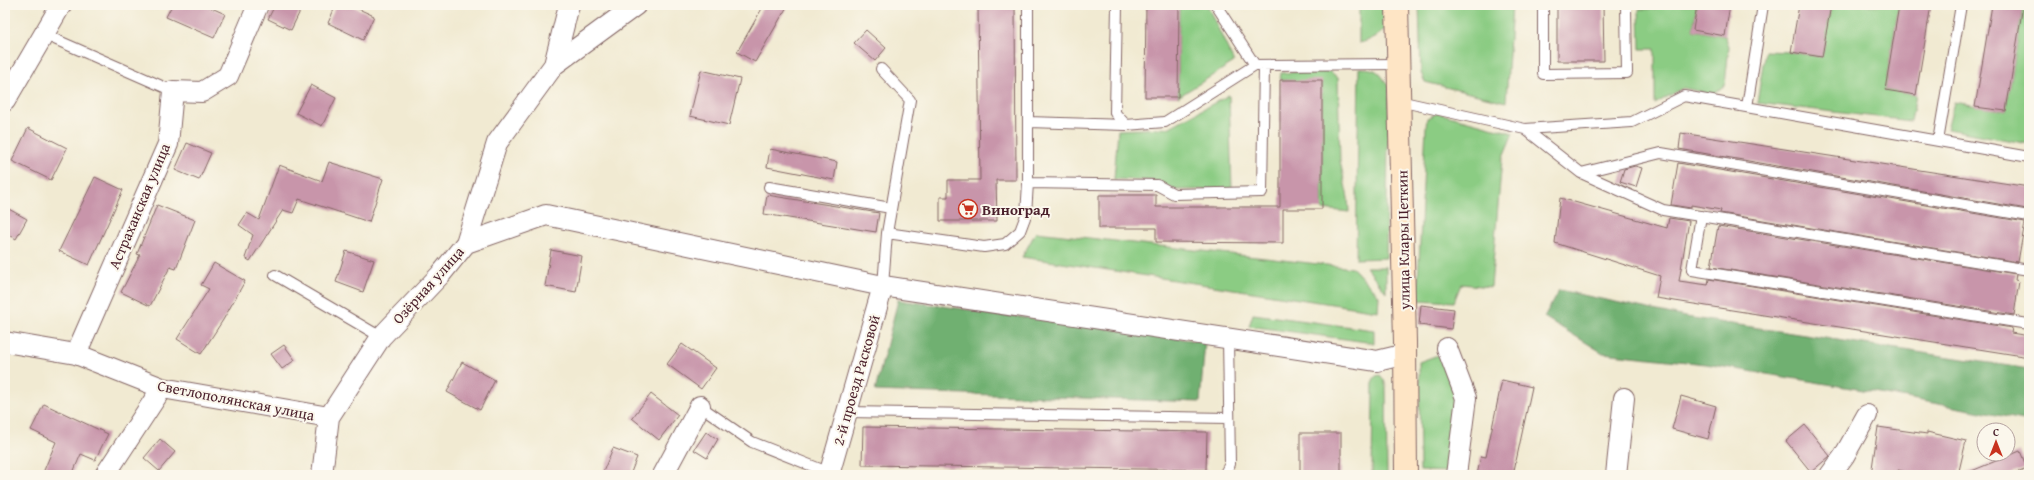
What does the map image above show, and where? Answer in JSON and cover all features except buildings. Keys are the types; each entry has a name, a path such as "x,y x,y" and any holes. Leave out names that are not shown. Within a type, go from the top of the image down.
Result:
{"main road":[{"name":"улица Клары Цеткин","path":"1397,5 1406,354 1406,475"}],"street":[{"path":"5,101 61,5"},
{"path":"173,91 202,92 228,76 258,5"},
{"name":"Озёрная улица","path":"322,475 329,417 381,337 441,274 466,243 497,143 554,65 569,5"},
{"path":"554,65 636,5"},
{"name":"Астраханская улица","path":"76,354 168,144 173,91"},
{"path":"466,243 546,215 883,286 1377,361 1406,354"},
{"name":"2-й проезд Расковой","path":"829,474 883,286"},
{"name":"Светлополянская улица","path":"5,342 76,354 162,388 329,417"},
{"path":"1447,348 1466,398 1456,475"},
{"path":"105,475 162,388"},
{"path":"1616,475 1624,398"},
{"path":"663,475 700,406"},
{"path":"1830,475 1844,456 1867,416"}],"lane":[{"path":"887,234 984,247 1005,244 1020,231 1026,215 1028,182 1028,5"},
{"path":"1117,5 1115,113 1126,125"},
{"path":"1028,182 1157,185 1174,194 1262,192 1260,65 1216,5"},
{"path":"1543,5 1543,74 1627,74 1626,5"},
{"path":"1747,107 1763,5"},
{"path":"1938,141 1961,5"},
{"path":"43,34 173,91"},
{"path":"1028,122 1126,125 1166,122 1260,65 1399,64"},
{"path":"881,69 910,100 887,234 883,286"},
{"path":"1399,101 1525,129 1632,122 1684,96 2029,157"},
{"path":"1525,129 1581,173 1663,210 2029,270"},
{"path":"1581,173 1661,153 2029,216"},
{"path":"770,187 891,208"},
{"path":"1701,216 1692,270 2029,321"},
{"path":"275,275 381,337"},
{"path":"1224,475 1230,464 1228,338"},
{"path":"700,406 752,442 829,474"},
{"path":"847,412 1229,418"}],"green space":[{"path":"1179,5 1207,5 1234,62 1178,97"},
{"path":"1359,5 1388,5 1389,21 1385,29 1377,36 1359,43"},
{"path":"1419,5 1512,5 1506,102 1425,82 1421,73"},
{"path":"1656,5 1697,5 1693,30 1725,36 1729,46 1725,85 1713,94 1683,88 1655,104 1655,49 1640,49 1639,9 1655,9"},
{"path":"1831,5 1899,5 1885,90 1916,95 1911,121 1757,103 1765,51 1791,52 1822,57"},
{"path":"2023,5 2029,5 2029,144 1947,129 1954,102 2006,111"},
{"path":"1359,68 1374,70 1380,74 1389,87 1386,258 1356,259"},
{"path":"1318,71 1331,72 1338,78 1340,161 1348,198 1349,212 1322,209 1322,81 1280,80 1281,73"},
{"path":"1229,95 1232,189 1175,190 1158,181 1114,179 1118,130 1168,128"},
{"path":"1438,113 1513,133 1502,159 1491,287 1461,284 1454,302 1417,300 1427,118"},
{"path":"1036,232 1353,268 1379,296 1378,311 1022,257"},
{"path":"1366,267 1386,267 1386,292"},
{"path":"1559,290 1686,317 2029,369 2029,421 1869,391 1706,364 1603,353 1544,317"},
{"path":"898,300 1205,342 1200,402 875,391"},
{"path":"1253,314 1374,330 1374,343 1249,326"},
{"path":"1438,355 1448,365 1461,398 1451,472 1420,471 1419,362"},
{"path":"1380,375 1384,380 1386,387 1387,475 1372,475 1373,380 1376,376"},
{"path":"1279,471 1279,475 1233,475 1235,472"}],"place":[{"name":"Виноград","path":"968,209"}]}
